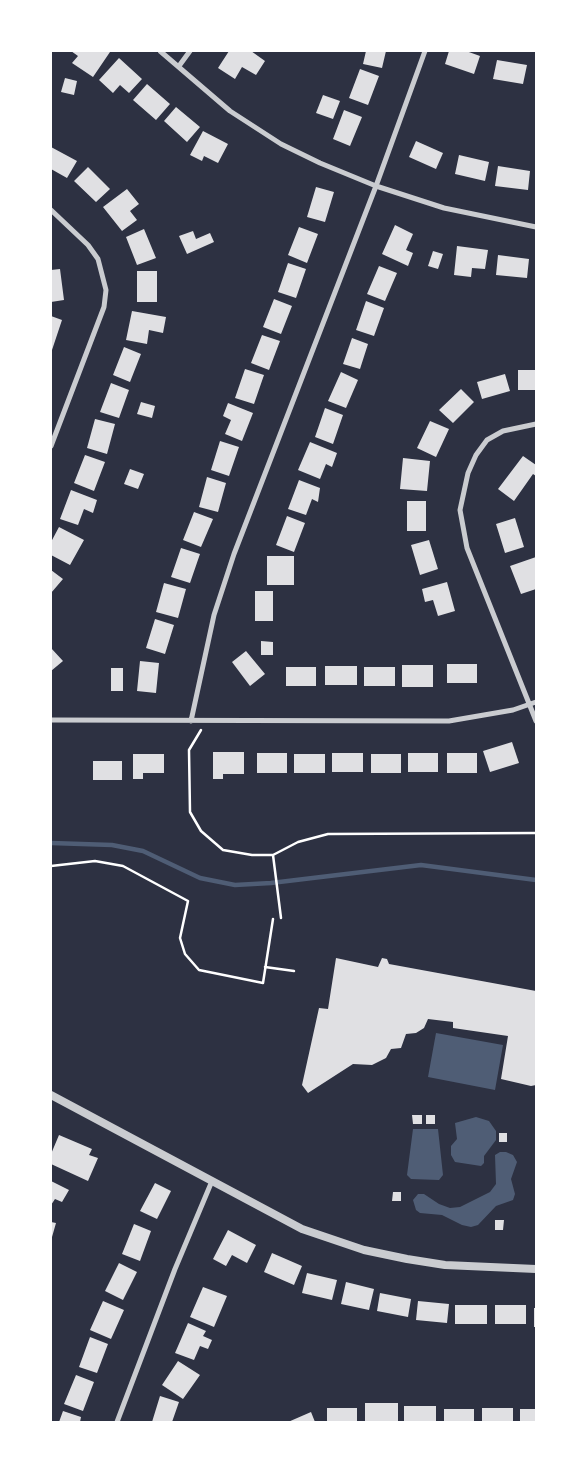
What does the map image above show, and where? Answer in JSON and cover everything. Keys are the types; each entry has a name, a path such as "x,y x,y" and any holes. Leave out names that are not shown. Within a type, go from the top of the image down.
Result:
{"street":[{"path":"160,51 230,111 252,126 320,163 376,186 444,208 536,227"},
{"path":"178,66 190,51"},
{"path":"191,721 214,615 234,554 376,186 425,51"},
{"path":"51,210 88,244 98,259 106,290 104,307 51,446"},
{"path":"536,424 503,431 487,440 476,455 468,473 460,510 467,548 533,703 536,721"},
{"path":"51,720 449,721 480,717 533,703"},
{"path":"51,1095 302,1229 364,1250 445,1265 536,1268"},
{"path":"117,1422 175,1269 212,1181"}],"path":[{"path":"203,721 200,733 189,750 190,812 201,831 223,850 252,855 273,855 298,842 328,834 535,832"},
{"path":"273,855 281,918"},
{"path":"51,866 95,861 123,866 188,900 180,938 185,954 199,970 263,983 272,919"},
{"path":"265,967 294,971"}],"water":[{"path":"436,1033 503,1045 495,1090 428,1077"},
{"path":"476,1117 489,1121 496,1131 496,1140 484,1156 484,1163 481,1166 455,1162 451,1155 451,1146 457,1139 455,1123"},
{"path":"413,1129 438,1129 443,1175 439,1180 411,1179 407,1175"},
{"path":"500,1152 513,1155 517,1162 511,1179 515,1194 513,1200 496,1206 478,1225 471,1227 462,1225 442,1215 420,1213 416,1210 413,1200 418,1194 424,1194 439,1204 450,1208 460,1207 490,1192 496,1184 495,1155"}],"building":[{"path":"71,51 110,52 93,77 72,63 78,56"},
{"path":"229,51 251,51 265,61 256,75 242,67 235,79 218,68"},
{"path":"366,51 386,51 382,68 363,64"},
{"path":"449,51 466,51 480,56 474,74 445,64"},
{"path":"119,58 142,79 129,93 120,85 113,93 99,80"},
{"path":"497,60 527,65 523,84 493,79"},
{"path":"360,69 379,76 368,105 349,98"},
{"path":"65,78 77,81 74,95 61,92"},
{"path":"147,84 170,104 156,120 133,100"},
{"path":"323,95 340,101 333,119 316,113"},
{"path":"176,107 200,127 187,142 164,121"},
{"path":"344,110 362,117 350,146 333,139"},
{"path":"203,131 228,144 218,163 204,156 202,161 190,155"},
{"path":"416,141 443,153 436,169 409,157"},
{"path":"51,147 77,161 67,178 51,169"},
{"path":"459,155 489,162 485,181 455,174"},
{"path":"498,166 530,171 528,190 495,186"},
{"path":"88,167 110,189 96,202 74,181"},
{"path":"316,187 334,192 325,222 307,217"},
{"path":"127,189 139,204 130,211 137,220 122,231 103,207"},
{"path":"395,225 413,234 406,250 413,253 408,266 382,254"},
{"path":"299,227 318,234 307,263 288,255"},
{"path":"144,229 156,258 137,265 126,237"},
{"path":"193,231 196,239 210,233 214,242 187,254 179,236"},
{"path":"457,246 488,250 485,269 472,268 471,277 454,275"},
{"path":"433,251 443,254 438,269 428,266"},
{"path":"498,255 529,259 527,278 496,275"},
{"path":"288,263 306,269 296,298 278,292"},
{"path":"379,266 397,273 385,301 367,294"},
{"path":"60,269 64,300 51,302 51,270"},
{"path":"137,271 157,271 157,302 137,302"},
{"path":"274,299 292,306 281,334 263,327"},
{"path":"366,301 384,308 374,336 356,330"},
{"path":"132,311 166,317 163,333 149,330 147,344 126,340"},
{"path":"51,316 62,320 52,350 51,350"},
{"path":"262,335 280,341 269,370 251,363"},
{"path":"352,338 368,344 360,369 343,364"},
{"path":"124,347 141,354 130,382 113,375"},
{"path":"245,369 264,375 254,404 235,398"},
{"path":"518,370 536,370 536,390 518,390"},
{"path":"341,372 358,380 346,408 328,401"},
{"path":"505,374 510,391 482,399 477,382"},
{"path":"111,383 129,390 119,418 100,412"},
{"path":"461,389 474,402 453,423 439,410"},
{"path":"141,402 155,406 152,418 137,414"},
{"path":"228,403 253,413 242,441 225,434 231,420 223,416"},
{"path":"325,408 343,415 333,444 315,437"},
{"path":"95,419 115,424 107,454 87,448"},
{"path":"430,421 449,429 436,457 417,448"},
{"path":"220,441 239,447 229,476 211,470"},
{"path":"310,442 337,453 332,467 326,464 320,479 298,470"},
{"path":"85,455 105,462 94,491 74,483"},
{"path":"523,456 536,465 536,476 533,474 514,501 498,489"},
{"path":"403,458 430,461 427,491 400,489"},
{"path":"130,469 144,474 138,489 124,484"},
{"path":"207,477 226,483 218,512 199,507"},
{"path":"299,480 320,488 318,502 312,499 306,515 288,509"},
{"path":"71,490 97,500 93,513 84,509 78,525 60,519"},
{"path":"407,501 426,501 426,531 407,531"},
{"path":"194,512 213,519 201,547 183,540"},
{"path":"287,516 305,523 294,552 276,545"},
{"path":"515,518 524,547 505,553 496,524"},
{"path":"59,527 84,540 70,565 51,555 51,542"},
{"path":"429,540 438,569 420,575 411,545"},
{"path":"181,548 200,554 190,583 171,577"},
{"path":"267,556 294,556 294,585 267,585"},
{"path":"536,557 536,589 521,594 510,566"},
{"path":"51,570 63,579 51,593"},
{"path":"447,582 455,611 438,616 433,600 425,602 422,589"},
{"path":"164,583 186,589 178,618 156,612"},
{"path":"255,591 273,591 273,621 255,621"},
{"path":"155,619 174,625 165,654 146,648"},
{"path":"261,641 273,642 273,655 261,655"},
{"path":"51,648 63,661 51,671"},
{"path":"246,651 265,674 250,686 232,662"},
{"path":"140,661 159,663 156,693 137,691"},
{"path":"447,664 477,664 477,683 447,683"},
{"path":"402,665 433,665 433,687 402,687"},
{"path":"325,666 357,666 357,685 325,685"},
{"path":"286,667 316,667 316,686 286,686"},
{"path":"364,667 395,667 395,686 364,686"},
{"path":"111,668 123,668 123,691 111,691"},
{"path":"512,742 519,763 490,772 483,751"},
{"path":"213,752 244,752 244,774 223,774 223,779 213,779"},
{"path":"257,753 287,753 287,773 257,773"},
{"path":"332,753 363,753 363,772 332,772"},
{"path":"408,753 438,753 438,772 408,772"},
{"path":"447,753 477,753 477,773 447,773"},
{"path":"133,754 164,754 164,773 143,773 143,779 133,779"},
{"path":"294,754 325,754 325,773 294,773"},
{"path":"371,754 401,754 401,773 371,773"},
{"path":"93,761 122,761 122,780 93,780"},
{"path":"336,958 378,967 382,958 387,959 389,964 536,991 536,1085 531,1086 501,1079 508,1036 453,1028 453,1022 428,1019 424,1028 416,1033 406,1034 401,1048 391,1049 386,1058 372,1065 353,1064 308,1093 302,1085 319,1008 328,1009"},
{"path":"412,1115 422,1115 422,1124 413,1124"},
{"path":"426,1115 435,1115 435,1124 426,1124"},
{"path":"499,1133 507,1133 507,1142 499,1142"},
{"path":"59,1135 92,1149 89,1155 98,1158 88,1181 51,1164 51,1154"},
{"path":"51,1181 69,1190 62,1202 55,1199 51,1205"},
{"path":"155,1183 171,1191 157,1219 140,1211"},
{"path":"393,1192 401,1192 401,1201 392,1201"},
{"path":"495,1220 504,1220 503,1230 495,1230"},
{"path":"51,1222 56,1223 52,1237 51,1237"},
{"path":"134,1224 151,1231 140,1261 122,1254"},
{"path":"228,1230 256,1245 247,1263 232,1255 226,1266 213,1259"},
{"path":"272,1253 302,1266 294,1285 264,1272"},
{"path":"119,1263 137,1272 123,1300 105,1291"},
{"path":"307,1273 337,1280 332,1300 302,1293"},
{"path":"346,1282 374,1289 369,1310 341,1304"},
{"path":"203,1287 227,1296 214,1327 190,1317"},
{"path":"380,1293 411,1299 408,1317 377,1311"},
{"path":"103,1301 124,1310 111,1339 90,1330"},
{"path":"418,1301 449,1304 447,1323 416,1320"},
{"path":"455,1305 487,1305 487,1324 455,1324"},
{"path":"495,1305 526,1305 526,1324 495,1324"},
{"path":"534,1308 536,1308 536,1327 534,1327"},
{"path":"188,1323 206,1331 203,1336 212,1340 208,1349 200,1346 194,1360 175,1353"},
{"path":"90,1337 108,1344 97,1373 79,1367"},
{"path":"178,1361 200,1375 183,1399 162,1385"},
{"path":"76,1375 94,1382 83,1411 64,1404"},
{"path":"160,1396 179,1402 172,1422 152,1422"},
{"path":"365,1403 398,1403 398,1422 365,1422"},
{"path":"404,1406 436,1406 436,1422 404,1422"},
{"path":"327,1408 357,1408 357,1422 327,1422"},
{"path":"482,1408 513,1408 513,1422 482,1422"},
{"path":"444,1409 474,1409 474,1422 444,1422"},
{"path":"520,1409 536,1409 536,1422 520,1422"},
{"path":"63,1411 81,1417 80,1422 59,1422"},
{"path":"311,1412 315,1422 288,1422"}],"waterway":[{"path":"51,843 112,845 143,851 200,878 235,885 271,883 421,865 536,880"}]}
